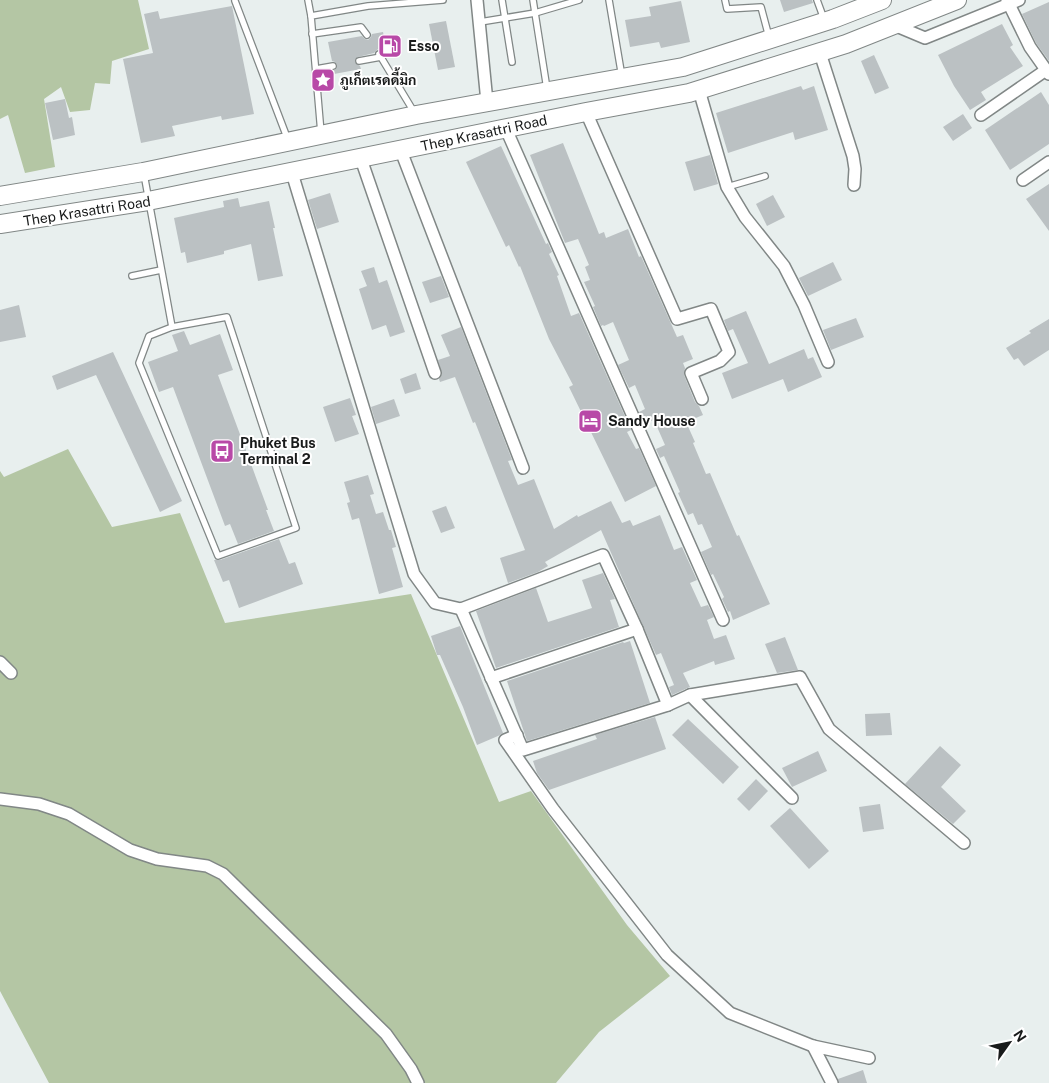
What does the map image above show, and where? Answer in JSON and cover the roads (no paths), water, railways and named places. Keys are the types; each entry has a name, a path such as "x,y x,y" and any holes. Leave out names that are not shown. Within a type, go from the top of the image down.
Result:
{"main road":[{"name":"Thep Krasattri Road","path":"0,196 143,172 416,115 683,67 825,22 882,0"},
{"name":"Thep Krasattri Road","path":"0,224 148,201 699,90 846,44 957,0"}],"street":[{"path":"477,0 487,102"},
{"path":"894,25 925,38 1012,2 1030,47 1048,72 981,115"},
{"path":"820,53 853,156 855,170 854,185"},
{"path":"699,90 727,187 745,217 784,266 804,305 828,362"},
{"path":"586,112 677,319 712,309 728,352 720,362 691,373 702,399"},
{"path":"506,129 723,620"},
{"path":"401,151 523,468"},
{"path":"361,159 435,373"},
{"path":"1023,180 1049,162"},
{"path":"292,173 414,574 435,603 461,609 603,555 637,629 668,705"},
{"path":"461,609 523,750 668,705 690,695 800,677 829,729 964,843"},
{"path":"491,678 637,629"},
{"path":"0,662 11,672"},
{"path":"690,695 792,798"},
{"path":"517,735 505,740 553,809 668,955 730,1013 813,1046 869,1058"},
{"path":"0,799 47,807 69,814 130,850 157,859 207,866 223,874 386,1034 411,1069 418,1083"},
{"path":"813,1046 832,1083"}],"lane":[{"path":"308,0 322,135"},
{"path":"311,16 400,2 443,0"},
{"path":"502,0 512,62"},
{"path":"533,0 548,92"},
{"path":"480,22 535,13 579,0"},
{"path":"609,0 622,78"},
{"path":"725,0 727,9 760,7"},
{"path":"760,0 760,7 770,39"},
{"path":"818,0 825,22"},
{"path":"235,2 289,142"},
{"path":"312,34 361,27 367,35"},
{"path":"359,61 380,55 416,115"},
{"path":"316,69 332,66"},
{"path":"143,172 172,327"},
{"path":"727,187 765,176"},
{"path":"132,276 161,270"},
{"path":"227,317 296,528 218,556 139,363 149,336 172,327 227,317"}],"place":[{"name":"Esso","path":"390,46"},
{"name":"ภูเก็ตเรดดี้มิก","path":"323,80"},
{"name":"Sandy House","path":"590,421"},
{"name":"Phuket Bus Terminal 2","path":"222,451"}]}
